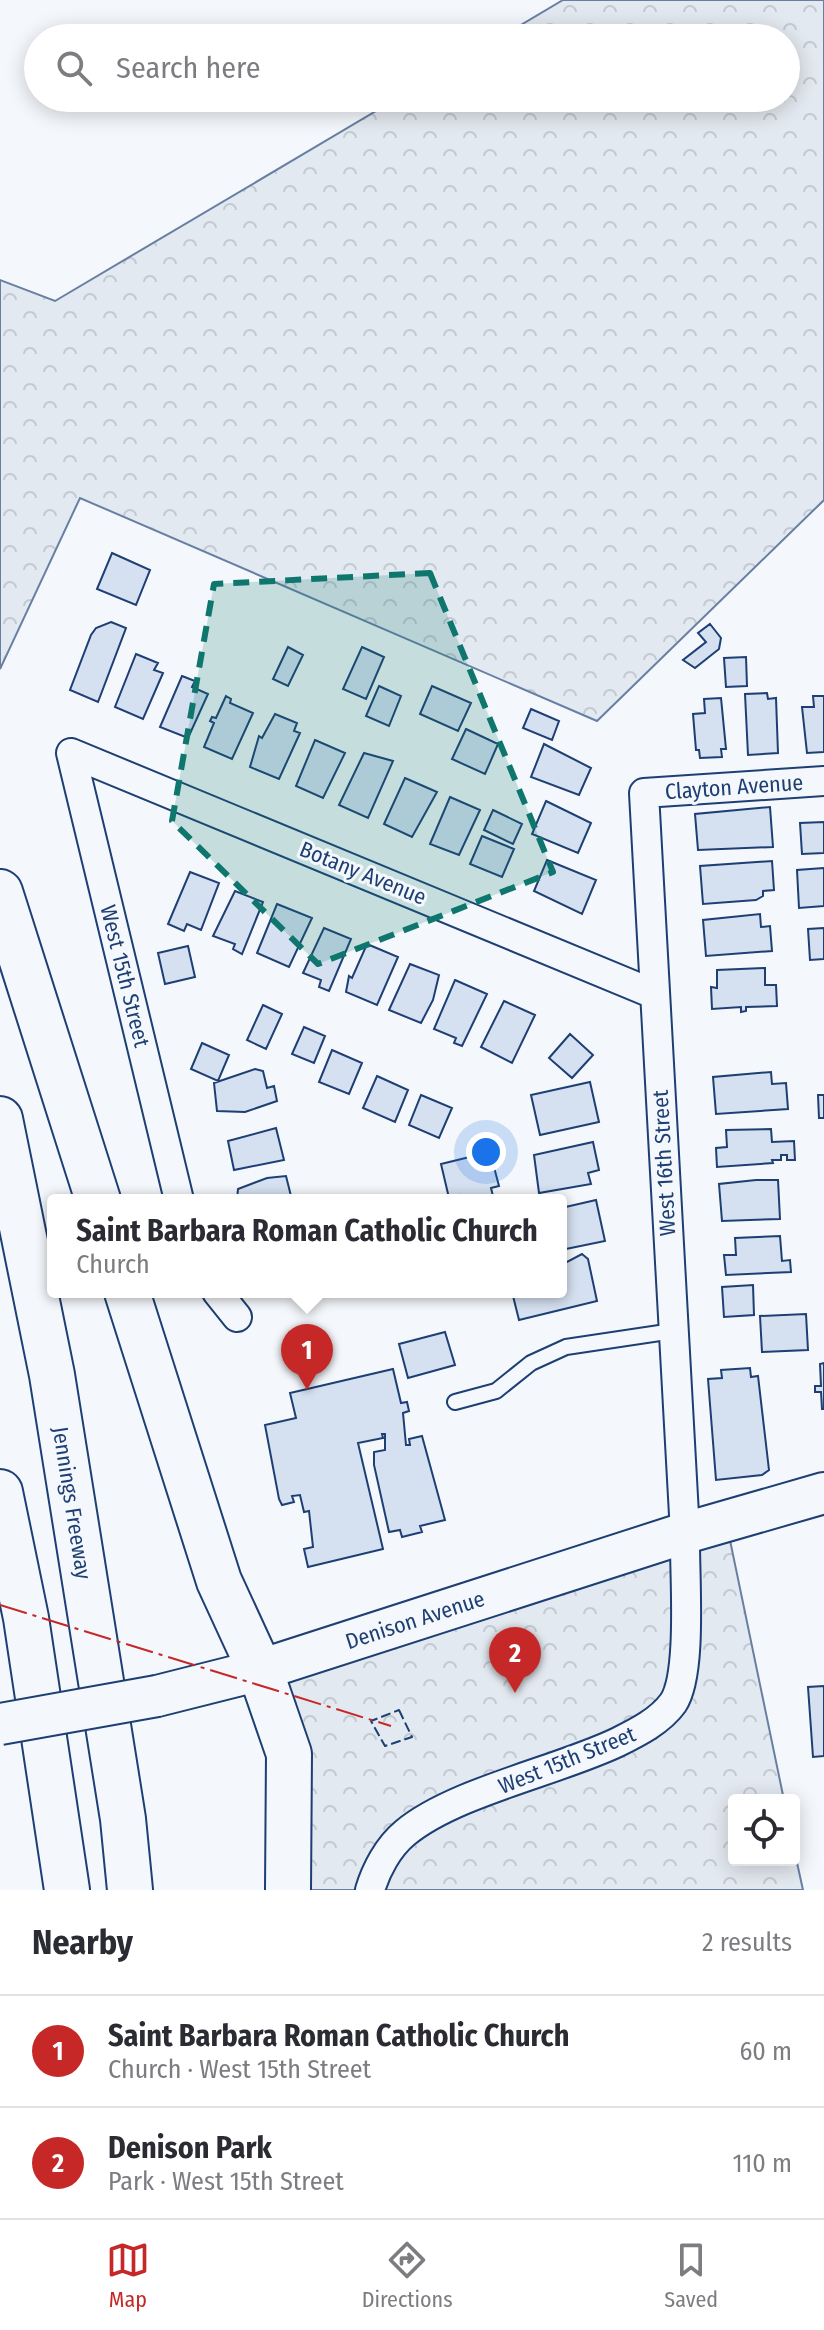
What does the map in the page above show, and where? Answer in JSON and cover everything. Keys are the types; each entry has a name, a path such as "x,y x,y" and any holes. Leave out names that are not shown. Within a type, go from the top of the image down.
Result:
{"highway":[{"path":"0,892 96,1194"},
{"name":"Jennings Freeway","path":"0,1119 52,1375 123,1819 130,1890"},
{"path":"129,1298 219,1581 260,1670 289,1754 288,1890"},
{"path":"0,1492 26,1618 67,1890"}],"main road":[{"name":"Denison Avenue","path":"0,1724 157,1696 260,1670 685,1533 824,1493"}],"street":[{"name":"Botany Avenue","path":"71,753 654,994"},
{"name":"West 15th Street","path":"71,753 178,1194"},
{"name":"Clayton Avenue","path":"644,793 824,781"},
{"name":"West 16th Street","path":"644,793 685,1533"},
{"path":"222,1298 237,1317"},
{"name":"West 15th Street","path":"370,1890 376,1870 404,1833 452,1806 602,1749 645,1729 674,1701 686,1651 685,1533"}],"lane":[{"path":"455,1402 496,1391 531,1363 566,1347 673,1331"}],"highlighted area":[{"path":"430,573 553,872 318,964 172,821 214,584"}],"green space":[{"path":"563,0 824,0 824,500 597,721 80,498 0,669 0,280 55,301 374,112 800,112 800,24 523,24"},
{"path":"726,1521 783,1794 728,1794 728,1866 798,1866 803,1890 288,1890 260,1670"}],"building":[{"path":"112,553 150,570 136,605 97,589"},
{"path":"111,622 126,628 98,702 70,690 91,635 96,628"},
{"path":"710,624 721,638 719,649 695,668 683,660 706,642 698,633"},
{"path":"288,647 303,655 288,686 273,679"},
{"path":"362,647 384,657 366,699 343,689"},
{"path":"136,654 158,663 154,670 163,673 143,719 115,707"},
{"path":"746,657 747,686 726,687 724,658"},
{"path":"182,676 195,681 192,687 208,694 188,738 160,727"},
{"path":"379,686 401,696 389,726 366,716"},
{"path":"432,686 471,703 458,731 420,714"},
{"path":"767,693 768,699 776,698 778,753 748,755 745,694"},
{"path":"226,696 231,699 230,703 253,713 232,759 204,747 214,723 210,721 212,717 216,718"},
{"path":"813,696 824,696 824,752 807,753 802,707 814,707"},
{"path":"721,698 726,749 721,749 722,757 700,758 699,750 696,750 693,714 705,713 704,699"},
{"path":"531,709 559,721 552,740 523,728"},
{"path":"275,714 297,723 294,731 300,733 279,779 250,767 259,736 262,738"},
{"path":"466,729 498,744 485,774 452,759"},
{"path":"315,740 345,753 323,798 296,786"},
{"path":"544,744 591,768 579,795 531,777"},
{"path":"364,753 393,761 368,818 339,805"},
{"path":"405,778 437,792 412,837 384,824"},
{"path":"450,797 480,810 459,855 430,844"},
{"path":"546,801 591,823 578,853 532,834"},
{"path":"770,807 773,847 698,850 695,814"},
{"path":"493,810 522,824 513,844 484,830"},
{"path":"824,822 824,853 802,854 800,823"},
{"path":"482,836 514,849 502,877 470,864"},
{"path":"547,860 596,880 582,914 534,891"},
{"path":"772,861 774,890 763,891 763,896 756,900 703,904 700,866"},
{"path":"824,868 824,906 799,908 797,870"},
{"path":"190,872 219,883 201,930 187,924 184,931 168,924"},
{"path":"235,891 263,902 242,954 233,949 235,944 213,936"},
{"path":"277,904 312,918 289,967 257,953"},
{"path":"760,914 761,927 770,926 772,951 706,956 703,920"},
{"path":"324,928 351,939 329,991 319,987 321,980 303,973"},
{"path":"824,928 824,959 810,960 808,929"},
{"path":"367,944 398,957 377,1005 346,992 349,976 352,978"},
{"path":"188,946 195,977 165,984 158,953"},
{"path":"410,964 439,975 433,1000 421,1023 389,1010"},
{"path":"765,968 765,985 776,985 777,1006 746,1007 746,1011 741,1012 741,1007 712,1009 711,987 717,988 717,970"},
{"path":"455,980 487,994 462,1046 454,1043 456,1038 434,1029"},
{"path":"504,1001 535,1015 512,1063 481,1047"},
{"path":"263,1005 282,1014 266,1049 247,1040"},
{"path":"304,1027 325,1036 314,1063 292,1054"},
{"path":"570,1034 593,1055 572,1078 549,1058"},
{"path":"202,1043 229,1055 218,1081 191,1069"},
{"path":"332,1050 362,1063 349,1094 319,1082"},
{"path":"255,1069 263,1071 267,1088 274,1086 277,1101 245,1112 217,1111 214,1083"},
{"path":"771,1072 772,1084 786,1083 788,1109 716,1114 713,1077"},
{"path":"377,1076 408,1090 395,1122 363,1108"},
{"path":"590,1082 599,1122 540,1135 531,1095"},
{"path":"421,1095 452,1108 439,1138 409,1125"},
{"path":"818,1095 824,1095 824,1118 819,1118"},
{"path":"276,1128 284,1160 234,1170 228,1141"},
{"path":"771,1129 772,1142 794,1141 795,1160 787,1160 787,1155 781,1155 781,1160 772,1160 773,1163 717,1167 716,1148 727,1147 726,1130"},
{"path":"593,1142 599,1170 588,1173 591,1184 539,1193 534,1155"},
{"path":"490,1152 499,1186 491,1188 492,1194 448,1194 441,1164"},
{"path":"286,1176 290,1194 238,1194 238,1189 267,1178"},
{"path":"778,1180 780,1219 722,1221 719,1184"},
{"path":"596,1200 605,1241 567,1249 567,1207"},
{"path":"780,1236 782,1261 790,1260 791,1272 726,1275 724,1255 736,1255 735,1238"},
{"path":"582,1254 588,1259 597,1301 519,1320 514,1298 567,1298 567,1262"},
{"path":"753,1285 754,1315 724,1317 722,1287"},
{"path":"806,1314 808,1350 762,1352 760,1316"},
{"path":"445,1332 455,1365 408,1378 399,1344"},
{"path":"824,1363 822,1409 821,1392 815,1392 815,1386 821,1386 820,1364"},
{"path":"750,1368 751,1377 758,1376 769,1470 762,1475 716,1480 708,1379 722,1378 721,1370"},
{"path":"393,1369 401,1403 407,1402 409,1411 403,1413 406,1445 410,1445 409,1439 422,1436 445,1520 420,1526 422,1532 402,1537 400,1530 389,1532 374,1465 374,1452 385,1450 385,1434 382,1434 383,1438 358,1443 383,1549 308,1567 304,1549 313,1547 309,1511 304,1512 300,1495 292,1496 294,1502 282,1505 265,1425 296,1418 290,1393"},
{"path":"824,1686 824,1756 813,1757 808,1687"}],"fence":[{"path":"399,1710 412,1737 385,1746 371,1721 399,1710"}],"power":[{"path":"0,1605 391,1726"}],"place":[{"name":"Saint Barbara Roman Catholic Church","path":"307,1390"},
{"name":"Denison Park","path":"515,1693"}]}
